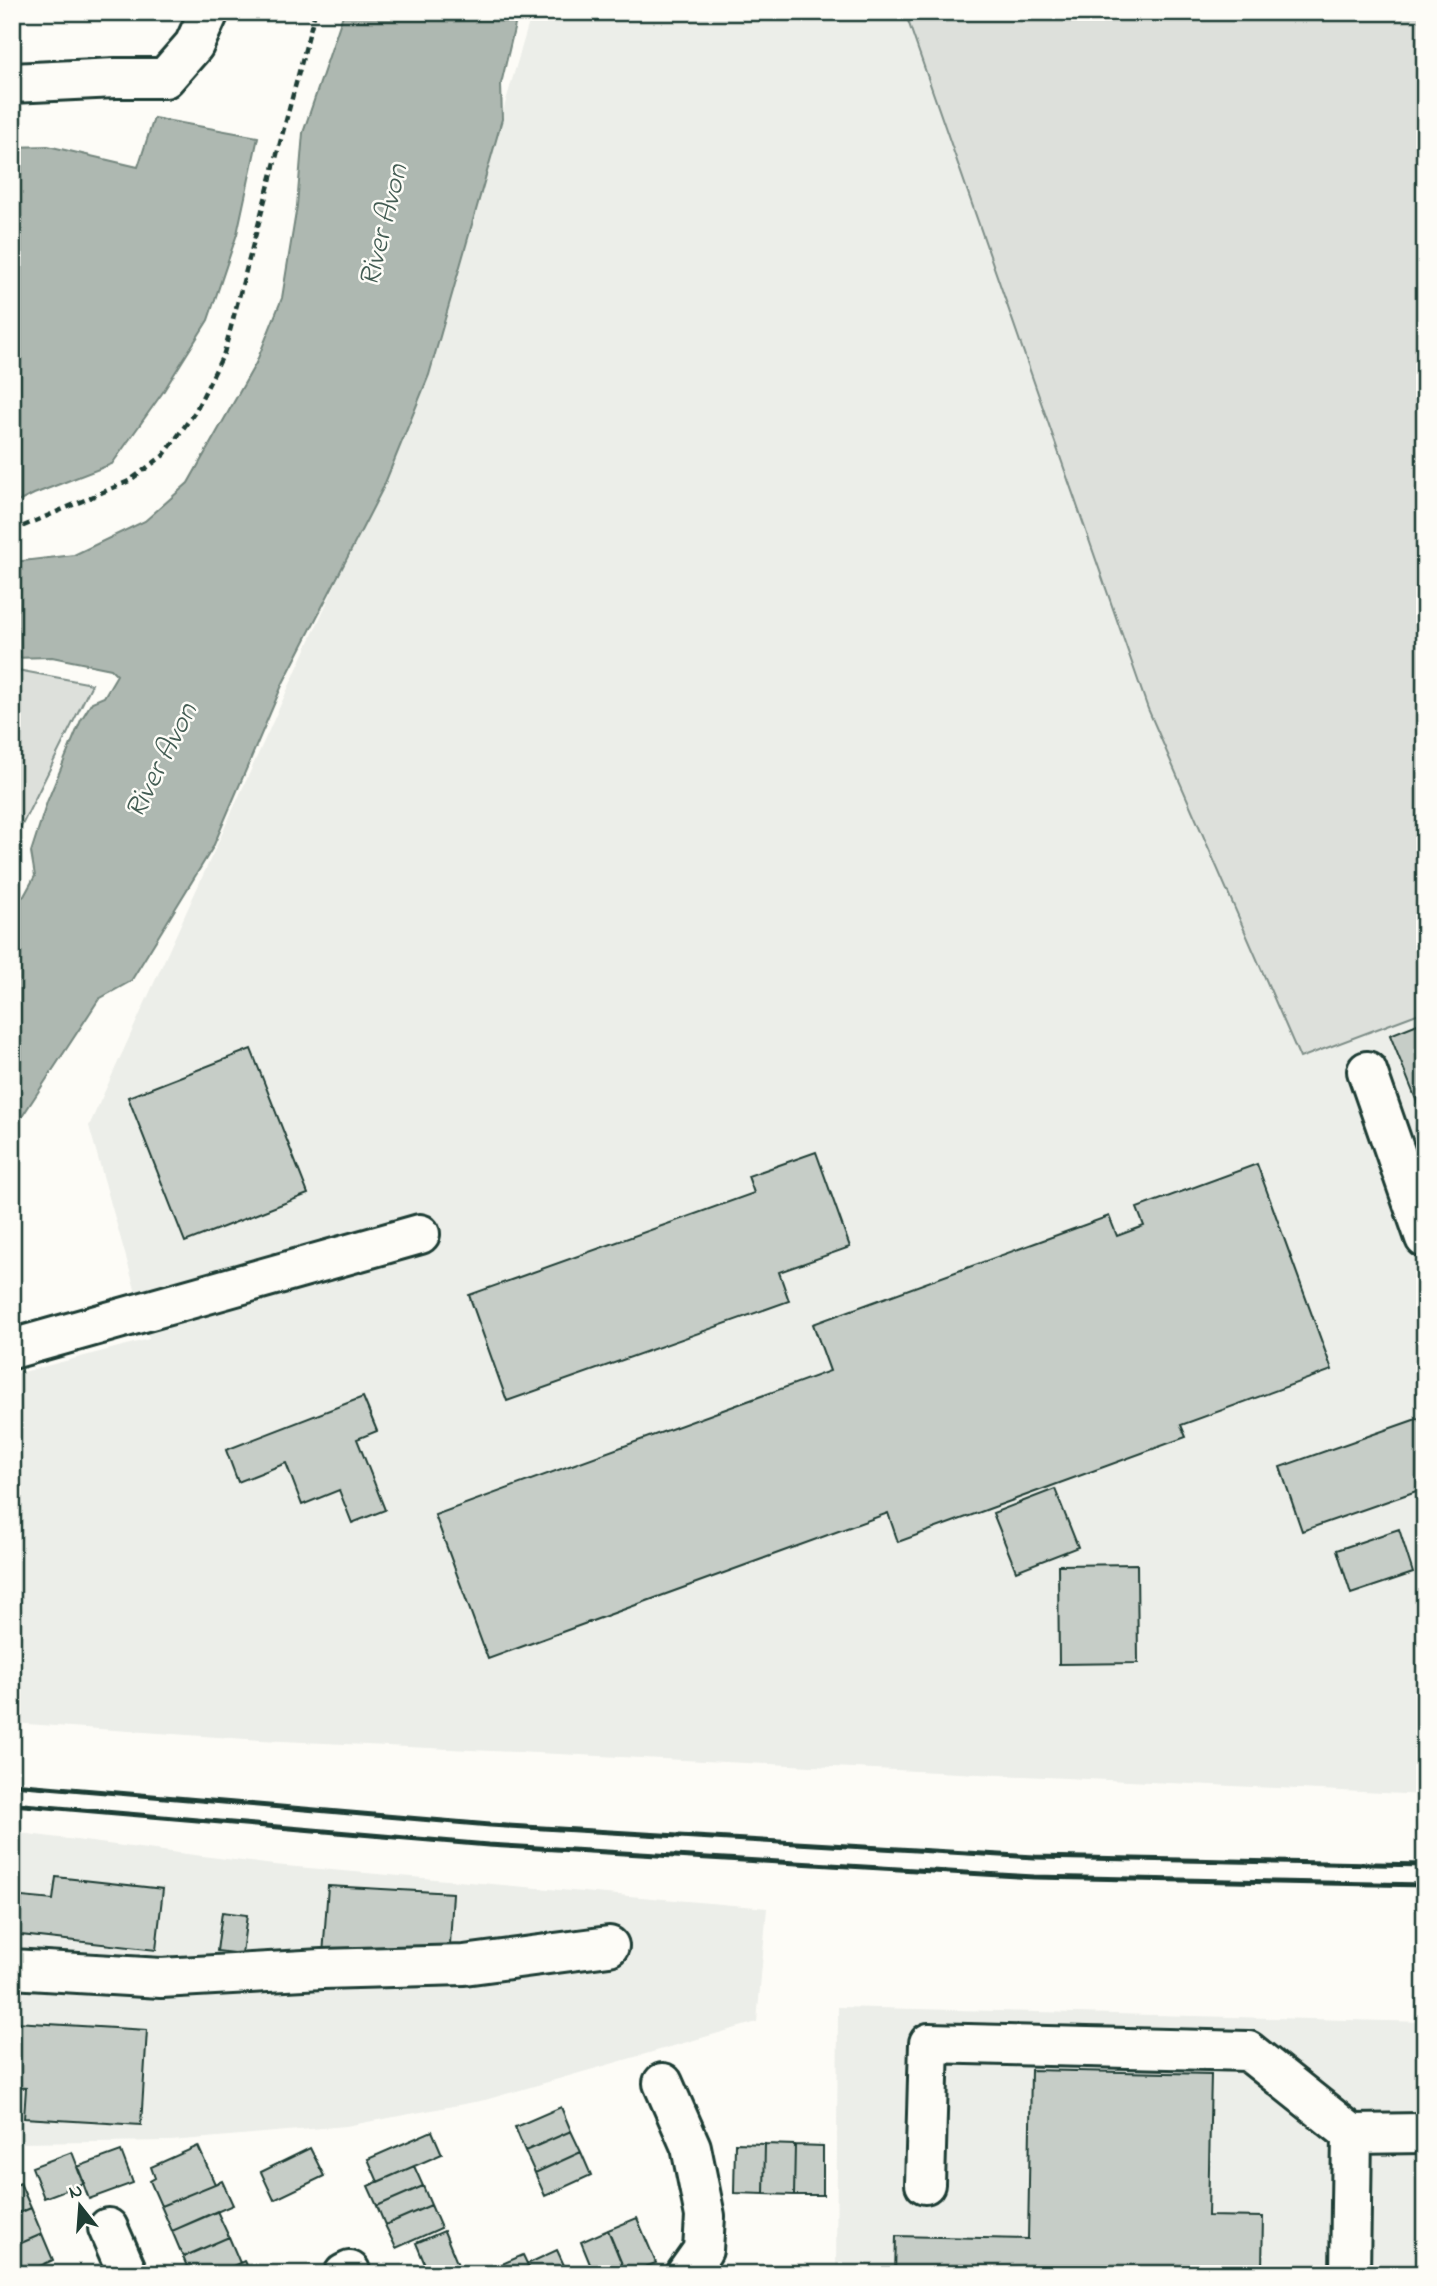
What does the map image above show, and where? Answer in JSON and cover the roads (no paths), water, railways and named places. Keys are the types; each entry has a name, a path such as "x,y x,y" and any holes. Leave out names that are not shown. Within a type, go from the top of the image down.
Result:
{"street":[{"path":"12,83 165,78 194,45 209,12"},
{"path":"1367,1071 1425,1237"},
{"path":"12,1349 419,1234"},
{"path":"12,1969 161,1978 464,1965 610,1945"},
{"path":"925,2184 929,2043 1248,2051 1352,2134 1425,2133"},
{"path":"663,2083 691,2147 705,2216 703,2250 686,2274"},
{"path":"1350,2274 1352,2134"},
{"path":"108,2228 128,2274"}],"water":[{"name":"River Avon","path":"344,12 518,12 501,84 502,119 429,375 383,488 283,683 213,847 131,981 99,999 12,1132 12,903 24,896 35,876 31,852 47,802 81,720 92,702 104,697 117,675 111,669 52,657 12,658 12,560 14,562 74,555 145,521 188,483 256,363 282,298 297,206 303,133"},
{"path":"154,118 258,137 237,234 208,320 163,392 112,464 12,505 12,147 48,146 138,167"}],"railway":[{"path":"12,1784 490,1825 1035,1857 1425,1865"},
{"path":"12,1804 488,1845 1034,1877 1425,1885"}]}
